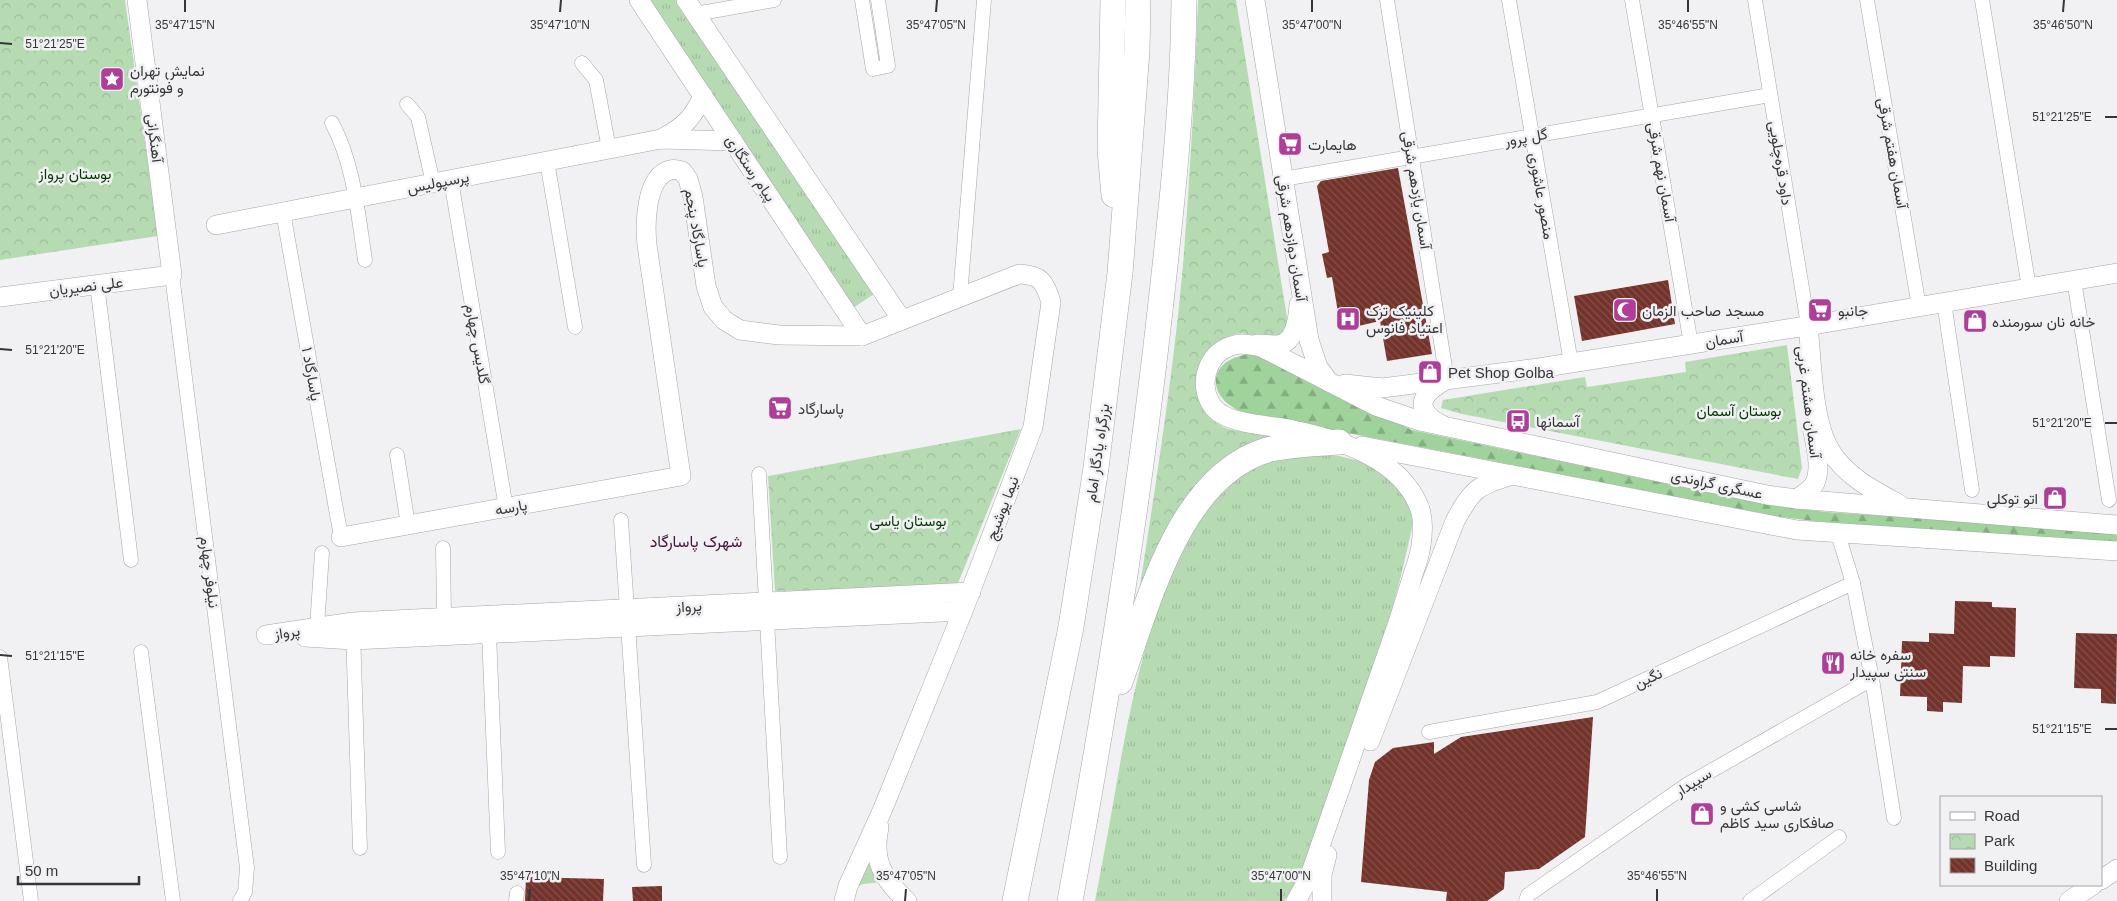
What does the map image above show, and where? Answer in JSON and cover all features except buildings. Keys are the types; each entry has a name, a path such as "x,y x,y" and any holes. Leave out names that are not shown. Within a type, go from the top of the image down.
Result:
{"highway":[{"path":"1113,0 1110,150 1120,273"},
{"name":"بزرگراه یادگار امام","path":"1015,900 1071,627 1096,468 1120,273 1137,51 1138,0"},
{"path":"1070,901 1101,734 1141,471 1165,273 1183,53 1184,0"},
{"path":"1101,734 1154,587 1185,522 1200,499 1231,469 1248,458 1268,450 1339,442"}],"street":[{"name":"آهنگرانی","path":"137,0 172,276"},
{"name":"پیام رستگاری","path":"639,0 862,336"},
{"path":"862,0 873,69 888,66 878,0"},
{"path":"960,298 984,0"},
{"name":"آسمان دوازدهم شرقی","path":"1255,0 1312,354 1328,382"},
{"name":"آسمان یازدهم شرقی","path":"1387,0 1447,380"},
{"name":"منصور عاشوری","path":"1509,0 1571,363"},
{"name":"آسمان نهم شرقی","path":"1632,0 1691,344"},
{"name":"داود قره‌چلویی","path":"1755,0 1804,326"},
{"name":"آسمان هفتم شرقی","path":"1867,0 1919,306"},
{"path":"1982,0 2030,288"},
{"path":"766,1 691,7 902,320"},
{"path":"582,63 596,80 609,149"},
{"name":"گل پرور","path":"1283,179 1770,95"},
{"name":"پرسپولیس","path":"661,139 679,129 694,114 703,96"},
{"name":"گلدیس چهارم","path":"407,104 418,118 442,181 506,508"},
{"path":"332,123 341,140 356,198 365,260"},
{"name":"پرسپولیس","path":"216,225 661,139 733,141"},
{"path":"548,161 575,328"},
{"name":"پاسارگاد پنجم","path":"681,476 646,245 645,219 649,196 659,178 670,170 682,170 688,179 693,197 706,286 713,307 724,320 740,330 779,335 862,336"},
{"name":"پاسارگاد ۱","path":"283,212 342,537"},
{"name":"آسمان","path":"1328,382 1382,388 1571,363 2117,273"},
{"name":"نیما یوشیج","path":"862,336 1019,274 1034,275 1045,285 1050,302 1034,427 964,611 882,811"},
{"name":"علی نصیریان","path":"0,297 172,276"},
{"name":"نیلوفر چهارم","path":"172,276 247,868 245,892 240,901"},
{"path":"2074,280 2109,500"},
{"path":"1296,901 1308,878 1392,640 1421,546 1421,513 1408,484 1394,471 1339,442 1293,430 1250,423 1228,416 1215,409 1207,396 1205,380 1209,366 1218,353 1232,346 1247,344 1277,345 1290,338 1296,326 1299,310 1299,281"},
{"path":"97,284 131,560"},
{"path":"1944,302 1972,490"},
{"name":"آسمان هشتم غربی","path":"1797,499 1814,484 1818,462 1804,326"},
{"name":"آسمان هشتم غربی","path":"1804,326 1819,424 1830,452 1848,472 1907,508"},
{"name":"عسگری گراوندی","path":"1247,344 1261,348 1384,409 1447,428 1767,495 2117,525"},
{"path":"1447,380 1430,389 1424,396 1423,403 1424,409 1432,419 1447,428"},
{"name":"عسگری گراوندی","path":"1339,442 1797,530 2117,551"},
{"path":"396,455 408,525"},
{"path":"759,474 780,857"},
{"path":"1322,901 1322,875 1332,834 1455,521 1469,496 1478,489 1513,475"},
{"name":"پارسه","path":"342,537 681,476"},
{"path":"621,520 644,865"},
{"path":"1838,534 1853,584 1872,679 1894,818"},
{"path":"443,548 444,617"},
{"path":"317,627 322,553"},
{"name":"نگین","path":"1429,732 1597,702 1853,584"},
{"name":"پرواز","path":"629,618 489,634 353,631 266,635 317,627 353,631 444,617 629,618 767,611 971,592"},
{"name":"پرواز","path":"767,611 964,611"},
{"path":"353,631 360,848"},
{"path":"489,634 498,852"},
{"path":"140,652 173,901"},
{"path":"0,657 31,901"},
{"name":"سپیدار","path":"1526,901 1528,895 1688,784 1872,679"},
{"path":"844,901 848,886 882,811"},
{"path":"882,811 878,833 879,864 889,885 907,901"},
{"path":"1750,901 1838,837"},
{"path":"2102,879 2117,869"},
{"path":"2069,901 2092,886"}],"green space":[{"name":"بوستان پرواز","path":"0,0 125,0 158,236 0,260"},
{"path":"648,0 678,0 874,294 853,308"},
{"path":"1198,0 1236,0 1288,324 1284,332 1273,340 1249,334 1236,334 1227,337 1219,343 1212,350 1202,367 1197,385 1199,402 1209,417 1231,430 1270,432 1311,441 1245,451 1138,599 1163,432 1179,307 1190,166"},
{"name":"بوستان آسمان","path":"1787,345 1802,468 1798,479 1462,414 1441,408 1443,400 1585,377 1587,387 1686,372 1685,362"},
{"path":"1250,354 1264,358 1412,430 1782,507 1827,512 2117,532 2117,543 1855,526 1781,517 1244,413 1231,406 1222,398 1217,389 1216,380 1218,371 1225,363 1236,357"},
{"name":"بوستان یاسی","path":"1021,429 956,588 775,591 768,476"},
{"path":"1316,454 1339,456 1372,464 1385,471 1407,500 1413,520 1399,584 1384,639 1325,812 1296,884 1284,901 1095,901 1125,739 1143,658 1169,577 1187,539 1208,507 1248,466 1266,460"},
{"path":"870,849 882,882 863,884 856,887"}],"place":[{"name":"نمایش تهران و فونتورم","path":"112,79"},
{"name":"هایمارت","path":"1290,144"},
{"name":"مسجد صاحب الزمان","path":"1625,310"},
{"name":"جانبو","path":"1820,310"},
{"name":"کلینیک ترک اعتیاد فانوس","path":"1348,319"},
{"name":"خانه نان سورمنده","path":"1975,321"},
{"name":"Pet Shop Golba","path":"1430,372"},
{"name":"پاسارگاد","path":"780,408"},
{"name":"آسمانها","path":"1518,421"},
{"name":"اتو توکلی","path":"2055,498"},
{"name":"سفره خانه سنتی سپیدار","path":"1833,663"},
{"name":"شاسی کشی و صافکاری سید کاظم","path":"1702,814"}],"district":[{"name":"شهرک پاسارگاد","path":"696,541"}]}
